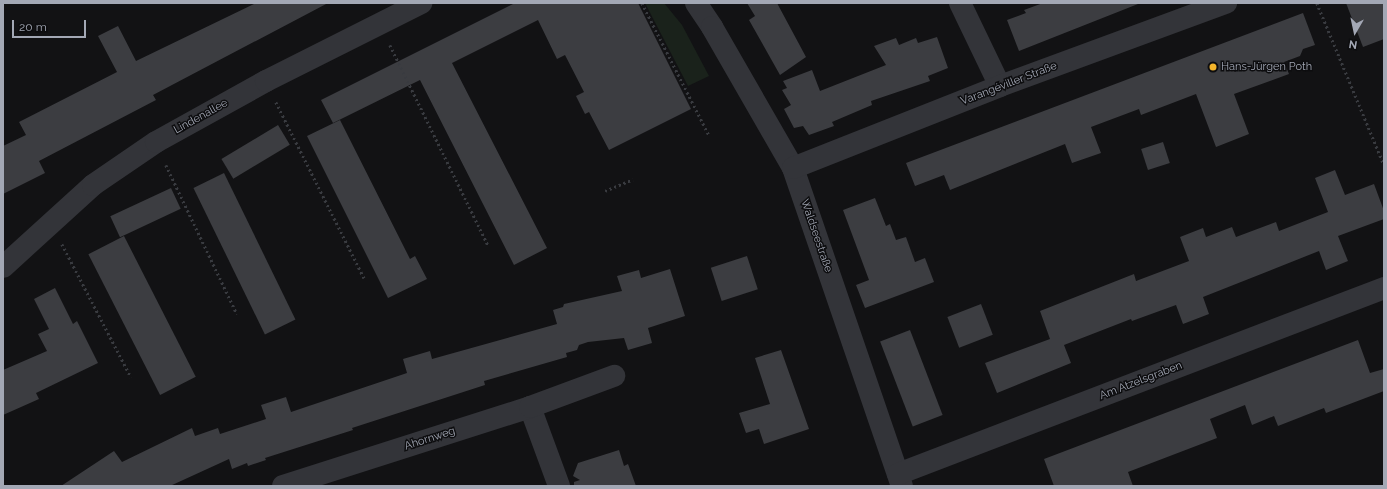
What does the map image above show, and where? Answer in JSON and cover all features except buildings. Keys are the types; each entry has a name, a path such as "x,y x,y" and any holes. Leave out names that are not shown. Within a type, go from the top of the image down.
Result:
{"street":[{"name":"Lindenallee","path":"3,267 50,222 93,185 156,142 266,81 422,3"},
{"name":"Waldseestraße","path":"696,3 712,27 793,168 900,480"},
{"path":"960,3 1000,86"},
{"name":"Varangéviller Straße","path":"793,168 1000,86 1226,3"},
{"name":"Am Atzelsgraben","path":"900,480 1384,288"},
{"name":"Ahornweg","path":"283,486 332,478 614,376"},
{"path":"530,406 559,486"}],"path":[{"path":"642,3 709,135"},
{"path":"1317,3 1384,165"},
{"path":"380,25 488,245"},
{"path":"266,81 364,278"},
{"path":"156,142 237,314"},
{"path":"604,192 633,179"},
{"path":"50,222 131,377"}],"shaded area":[{"path":"645,3 664,3 682,25 709,76 688,86"}],"place":[{"name":"Hans-Jürgen Poth","path":"1213,67"}]}
